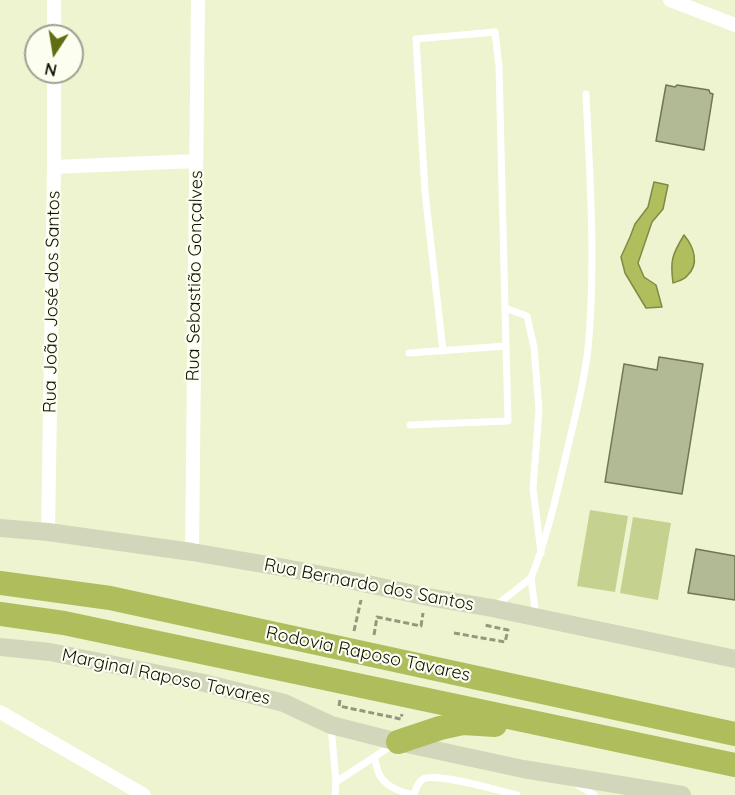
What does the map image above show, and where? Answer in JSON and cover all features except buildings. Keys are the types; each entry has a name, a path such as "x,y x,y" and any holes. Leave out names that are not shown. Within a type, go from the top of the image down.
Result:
{"highway":[{"name":"Rodovia Raposo Tavares","path":"0,583 110,598 735,734"},
{"name":"Rodovia Raposo Tavares","path":"0,614 64,623 735,765"},
{"path":"398,742 440,728 464,723 568,729"}],"street":[{"path":"54,0 54,24"},
{"name":"Rua Sebastião Gonçalves","path":"192,552 198,0"},
{"path":"670,0 735,25"},
{"name":"Rua João José dos Santos","path":"48,532 54,84"},
{"path":"54,167 196,161"},
{"name":"Rua Bernardo dos Santos","path":"0,528 48,532 192,552 344,579 735,659"},
{"name":"Marginal Raposo Tavares","path":"0,647 50,652 204,682 284,703 331,725 398,742 523,769 682,795"},
{"path":"0,712 144,795"}],"lane":[{"path":"410,424 508,421 499,66 495,32 416,39 425,192 443,351"},
{"path":"536,618 531,578 541,554 551,517 579,402 588,350 591,221 586,94"},
{"path":"505,308 527,316 534,347 540,410 533,488 541,554"},
{"path":"409,353 506,346"},
{"path":"492,608 531,578"},
{"path":"331,725 335,795"},
{"path":"336,783 398,742"},
{"path":"374,756 379,775 399,791 414,795 418,783 426,778 436,778 517,795"},
{"path":"560,774 594,795"}],"path":[{"path":"454,633 505,642 508,630 476,624"}],"shaded area":[{"path":"654,182 668,185 663,209 652,222 638,263 644,277 656,285 662,307 646,308 625,273 621,257 635,224 648,207"},
{"path":"684,235 693,250 693,266 686,277 673,283 673,258"},
{"path":"590,510 628,516 615,592 577,586"},
{"path":"633,517 671,523 658,600 620,593"}]}
